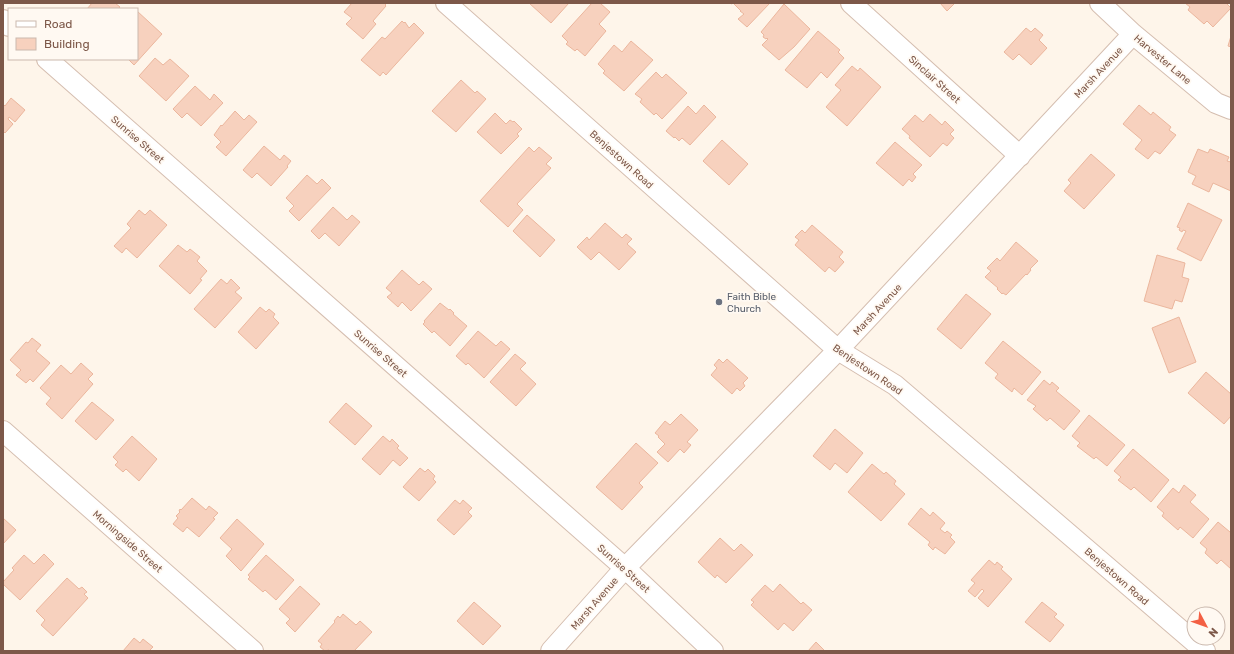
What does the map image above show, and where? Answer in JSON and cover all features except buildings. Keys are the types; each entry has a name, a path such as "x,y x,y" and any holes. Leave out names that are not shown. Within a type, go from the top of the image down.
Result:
{"street":[{"name":"Benjestown Road","path":"446,3 838,350 895,385 1205,651"},
{"name":"Sinclair Street","path":"851,3 1020,156"},
{"name":"Harvester Lane","path":"1100,3 1133,34 1216,103 1231,109"},
{"name":"Marsh Avenue","path":"551,651 625,568 838,350 1133,34"},
{"name":"Sunrise Street","path":"48,60 625,568 713,651"},
{"name":"Morningside Street","path":"3,431 253,651"}],"place":[{"name":"Faith Bible Church","path":"719,302"}]}
